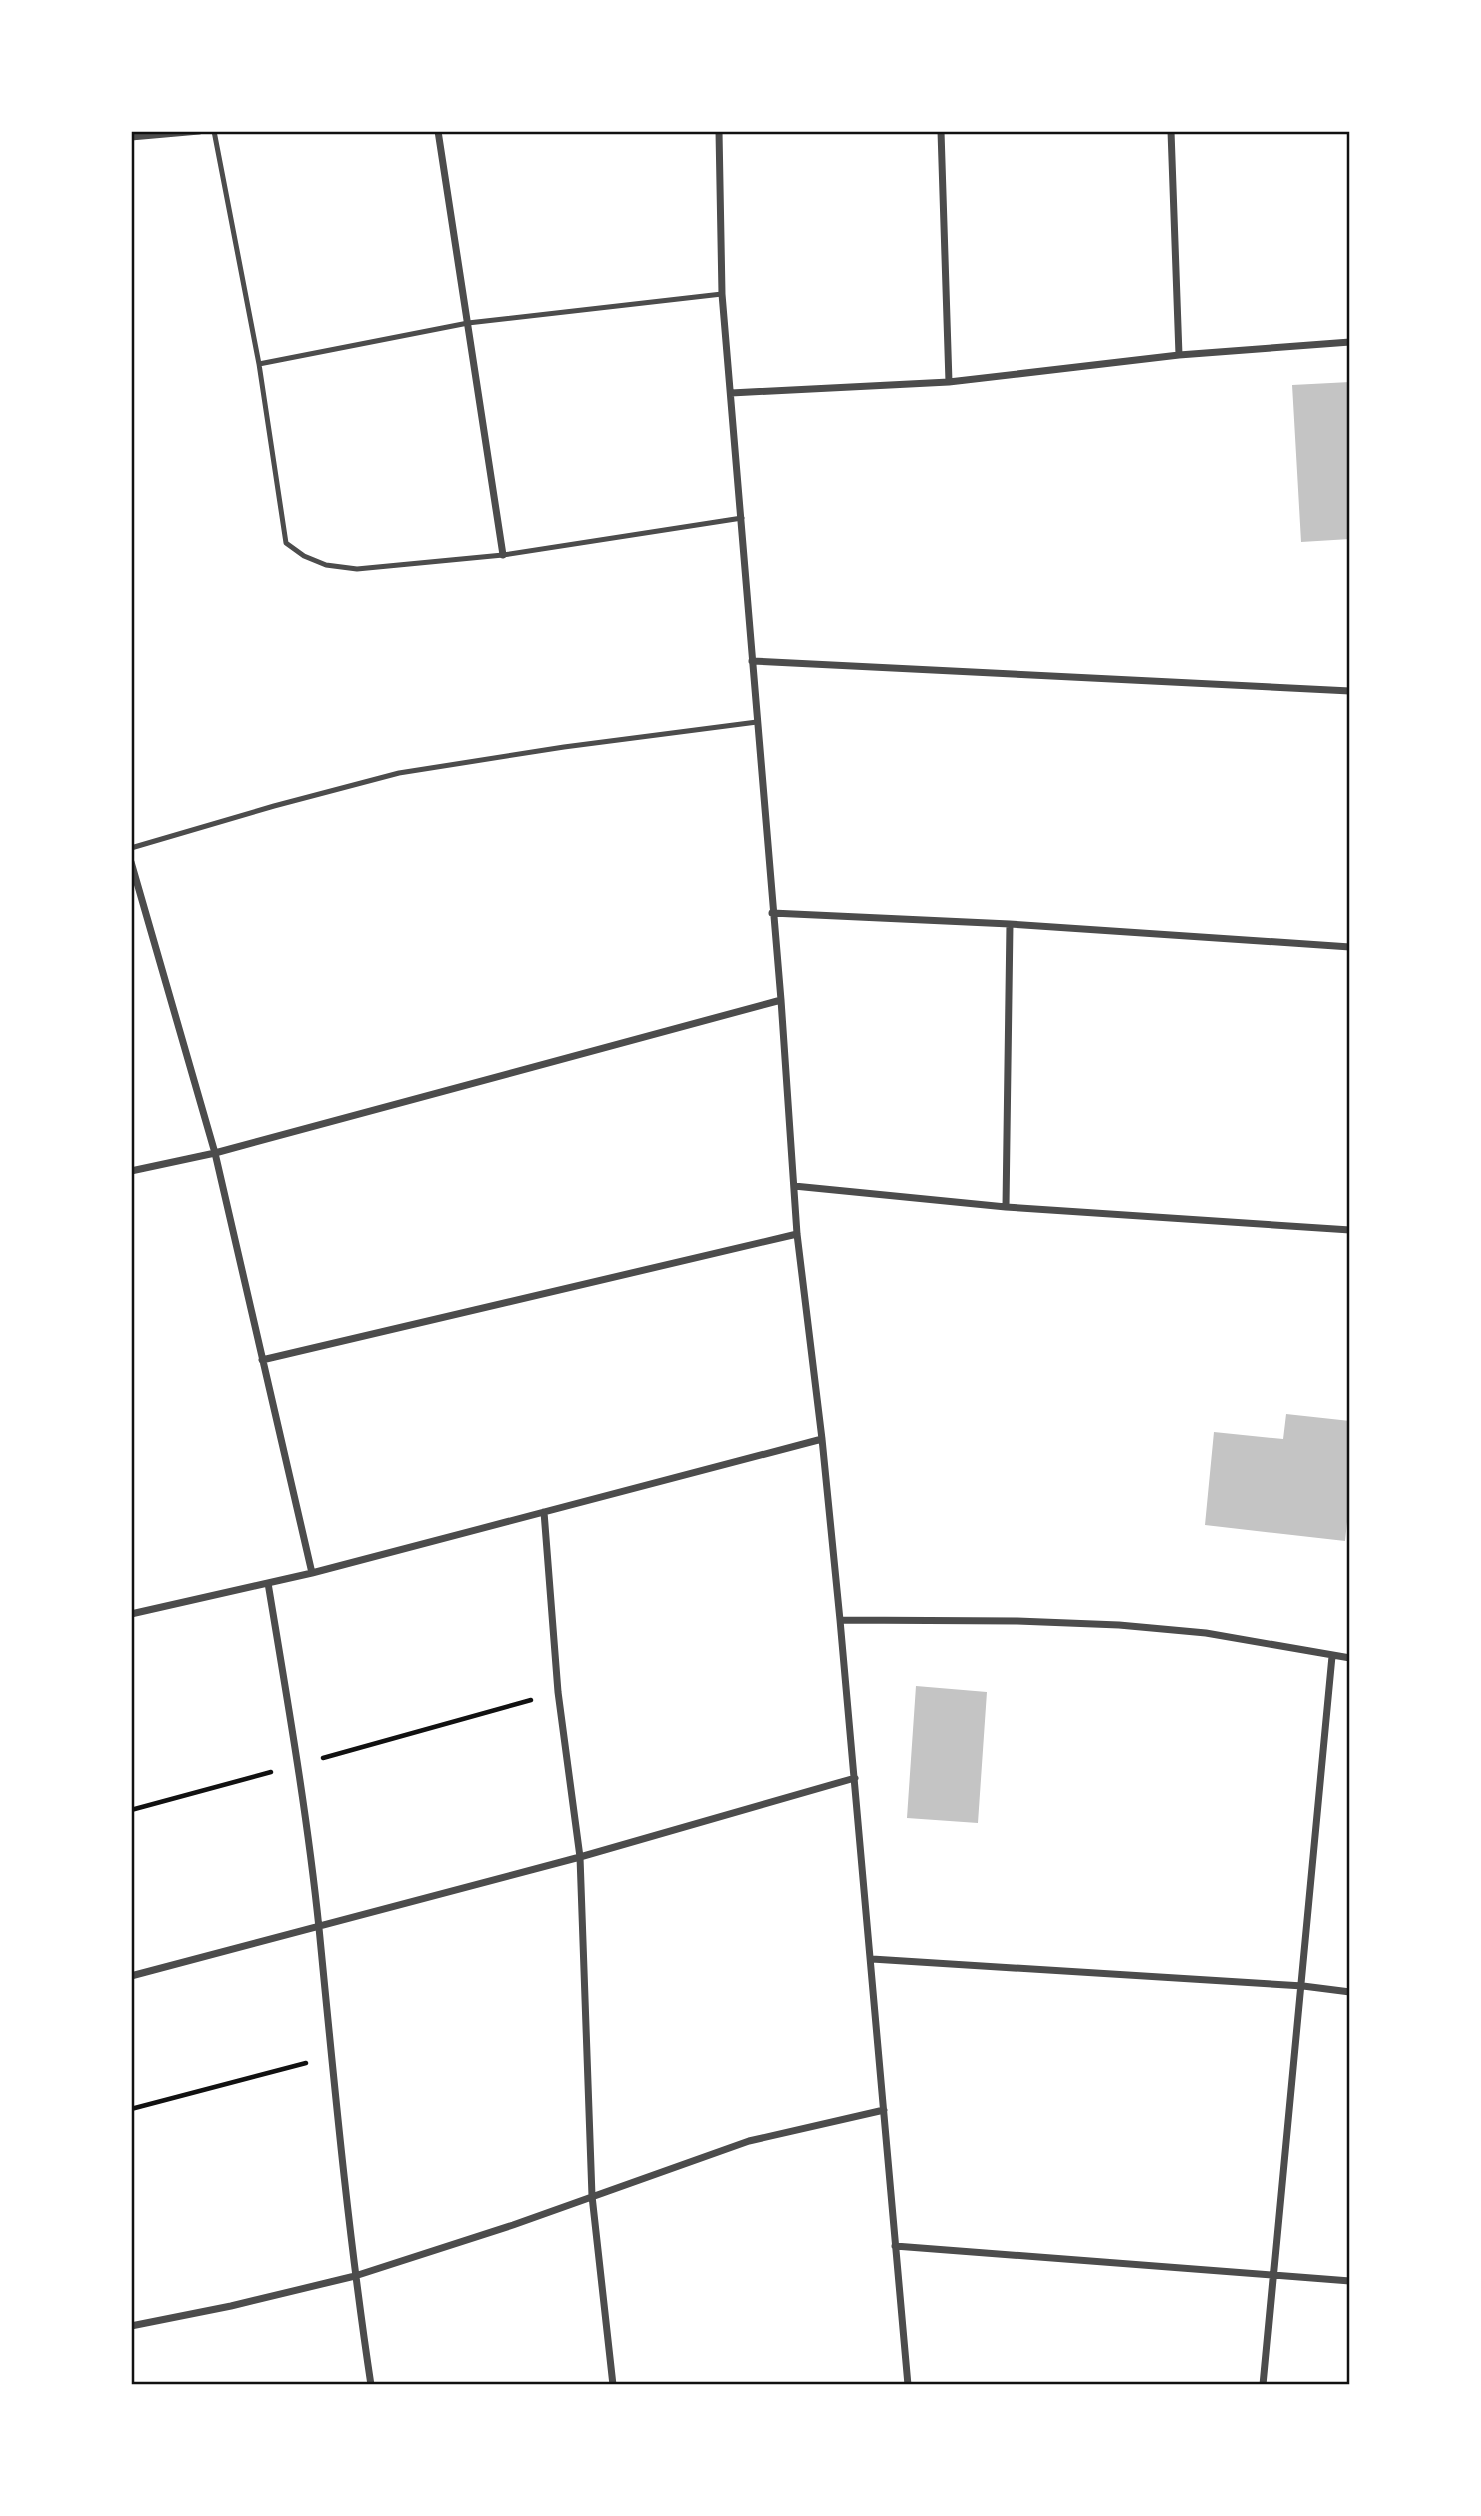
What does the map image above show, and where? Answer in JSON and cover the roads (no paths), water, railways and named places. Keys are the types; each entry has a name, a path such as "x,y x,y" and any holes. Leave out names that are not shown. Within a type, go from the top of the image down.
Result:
{"street":[{"path":"131,137 199,131"},
{"path":"438,131 503,555"},
{"path":"719,131 722,294 781,1000 797,1234 840,1619 908,2385"},
{"path":"941,131 949,382"},
{"path":"1171,131 1179,355"},
{"path":"731,393 949,382 1179,355 1350,342"},
{"path":"752,661 1350,691"},
{"path":"131,862 215,1153 312,1573"},
{"path":"772,913 1010,924 1350,947"},
{"path":"1006,1207 1010,924"},
{"path":"131,1171 215,1153 781,1000"},
{"path":"793,1186 1006,1207 1350,1230"},
{"path":"262,1360 797,1234"},
{"path":"131,1614 312,1573 822,1439"},
{"path":"544,1512 558,1692 580,1857 592,2196 613,2385"},
{"path":"268,1583 298,1765 355,2276 371,2385"},
{"path":"840,1619 1119,1625 1206,1633 1350,1658"},
{"path":"1263,2385 1303,1986 1332,1656"},
{"path":"131,1976 580,1857 855,1778"},
{"path":"872,1959 1303,1986 1350,1992"},
{"path":"131,2326 231,2306 355,2276 513,2225 749,2141 884,2110"},
{"path":"895,2246 1350,2281"}],"lane":[{"path":"214,131 259,364 280,515 286,543 295,550 327,565 357,569 503,555 742,518"},
{"path":"259,364 468,323 722,294"},
{"path":"131,848 399,773 564,747 757,722"}]}
